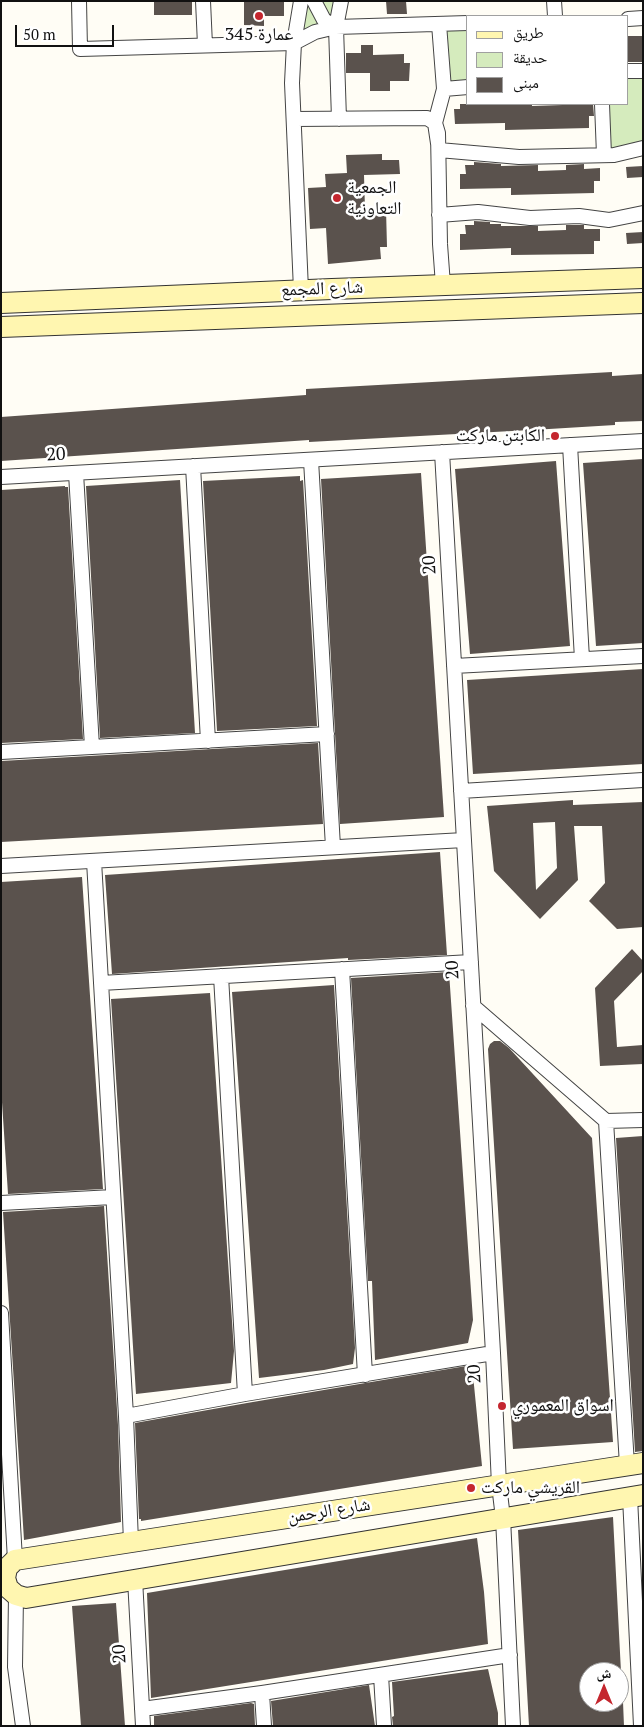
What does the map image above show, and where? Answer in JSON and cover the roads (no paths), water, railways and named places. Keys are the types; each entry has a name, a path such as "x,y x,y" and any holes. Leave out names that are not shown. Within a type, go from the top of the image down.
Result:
{"street":[{"path":"78,1 80,49 294,43 315,32 336,27 467,23"},
{"path":"203,1 205,45"},
{"path":"301,1 294,43 292,83 302,290"},
{"path":"314,1 324,20 336,27"},
{"path":"339,119 336,27 340,1"},
{"path":"554,1 555,15"},
{"path":"629,19 643,18"},
{"path":"439,24 444,89 435,123 438,133 439,150 443,285"},
{"path":"629,71 643,71"},
{"path":"444,89 467,87"},
{"path":"602,105 604,155"},
{"path":"294,120 427,118 435,123"},
{"path":"439,150 519,156 614,155 643,148"},
{"path":"440,215 478,212 530,218 579,216 610,220 643,212"},
{"name":"شارع المجمع","path":"1,303 643,278"},
{"path":"332,289 334,315"},
{"name":"شارع المجمع","path":"1,327 643,303"},
{"name":"20","path":"1,477 643,441"},
{"path":"570,445 582,659"},
{"name":"20","path":"442,452 499,1485 503,1518"},
{"path":"311,460 334,847"},
{"path":"193,466 208,741"},
{"path":"76,473 92,747"},
{"path":"454,666 643,656"},
{"path":"1,752 327,734"},
{"path":"461,791 643,780"},
{"path":"1,866 464,840"},
{"path":"94,861 126,1416 131,1542"},
{"path":"101,983 471,962"},
{"path":"342,969 365,1375"},
{"path":"221,976 245,1394"},
{"path":"473,1006 606,1121 643,1120"},
{"path":"606,1121 635,1464"},
{"path":"1,1203 113,1197"},
{"path":"1,1313 15,1560 8,1568 5,1578 8,1588 21,1597 15,1667 23,1726"},
{"path":"126,1416 245,1394 493,1353"},
{"name":"شارع الرحمن","path":"15,1560 635,1464"},
{"path":"636,1496 641,1726"},
{"name":"شارع الرحمن","path":"21,1597 135,1580 636,1496"},
{"path":"503,1518 513,1726"},
{"name":"20","path":"135,1580 143,1726"},
{"path":"142,1709 262,1693 510,1654"},
{"path":"381,1675 384,1726"},
{"path":"262,1693 264,1726"}],"place":[{"name":"عمارة 345","path":"259,16"},
{"name":"الجمعية التعاونية","path":"337,198"},
{"name":"الكابتن ماركت","path":"555,436"},
{"name":"اسواق المعموري","path":"502,1406"},
{"name":"القريشي ماركت","path":"471,1488"}]}
